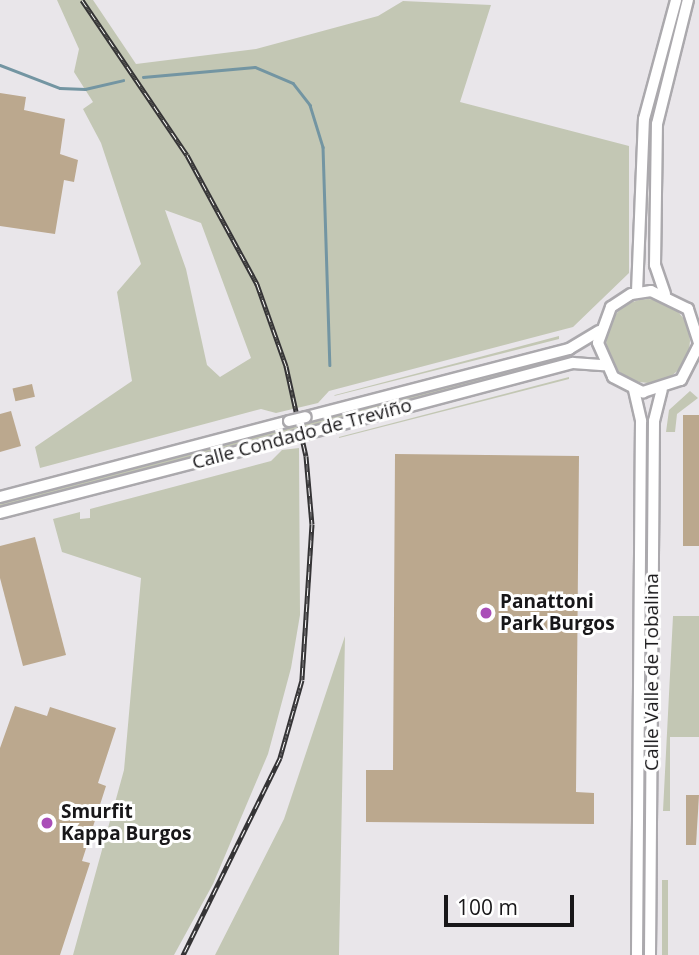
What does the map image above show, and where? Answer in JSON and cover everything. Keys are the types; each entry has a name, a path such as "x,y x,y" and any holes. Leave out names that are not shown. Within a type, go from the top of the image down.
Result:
{"street":[{"path":"638,292 644,119 676,0"},
{"path":"665,294 638,292 611,307 599,331 604,365 634,390 662,390 681,380 698,356 697,322 665,294 655,265 657,124 688,0"},
{"name":"Calle Condado de Treviño","path":"0,497 569,349 599,331"},
{"name":"Calle Condado de Treviño","path":"0,513 573,363 604,365"},
{"name":"Calle Valle de Tobalina","path":"634,390 641,421 637,955"},
{"name":"Calle Valle de Tobalina","path":"650,955 654,421 662,390"}],"green space":[{"path":"57,0 93,0 136,64 256,49 378,16 403,1 491,5 460,102 629,146 629,273 573,327 329,391 318,403 276,413 261,409 40,468 35,447 132,381 117,292 141,264 101,143 83,109 93,102 74,72 79,49","holes":["165,210 201,223 251,358 220,377 207,365 186,269"]},
{"path":"680,0 653,115 648,258 650,114"},
{"path":"648,299 664,302 683,318 690,341 687,357 671,376 648,383 632,380 613,364 606,341 609,325 625,306"},
{"path":"559,336 559,339 334,396 335,395"},
{"path":"566,354 567,358 0,508 0,503"},
{"path":"569,379 339,438 339,437"},
{"path":"690,391 698,398 677,414 675,432 666,432 669,410"},
{"path":"646,424 645,938 642,955 643,889"},
{"path":"299,448 300,615 291,668 268,754 213,884 174,955 73,955 124,770 141,578 62,552 53,519 80,512 80,519 90,518 90,509 271,461 282,450"},
{"path":"673,616 699,616 699,737 670,737 670,811 663,811"},
{"path":"345,636 339,955 215,955 284,819"},
{"path":"662,880 668,880 668,955 662,955"}],"building":[{"path":"0,93 26,97 24,110 65,119 60,154 78,160 74,182 64,180 55,234 0,226"},
{"path":"32,384 35,397 15,401 13,388"},
{"path":"11,411 21,446 0,452 0,414"},
{"path":"683,415 699,415 699,546 683,546"},
{"name":"Panattoni Park Burgos","path":"395,454 579,456 576,792 594,793 594,824 366,822 366,770 393,770"},
{"path":"35,537 66,655 23,666 0,578 0,546"},
{"name":"Smurfit Kappa Burgos","path":"15,706 47,716 50,707 116,728 98,783 106,786 82,861 90,863 60,955 0,955 0,748"},
{"path":"686,795 699,795 696,845 686,845"}],"waterway":[{"path":"0,65 60,88 85,89 123,80"},
{"path":"143,77 255,67 293,83 310,105 323,147 330,365"}],"railway":[{"path":"82,0 187,155 257,284 286,366 306,456 312,524 302,680 280,758 183,955"}],"place":[{"name":"Panattoni Park Burgos","path":"486,613"},
{"name":"Smurfit Kappa Burgos","path":"47,823"}]}
